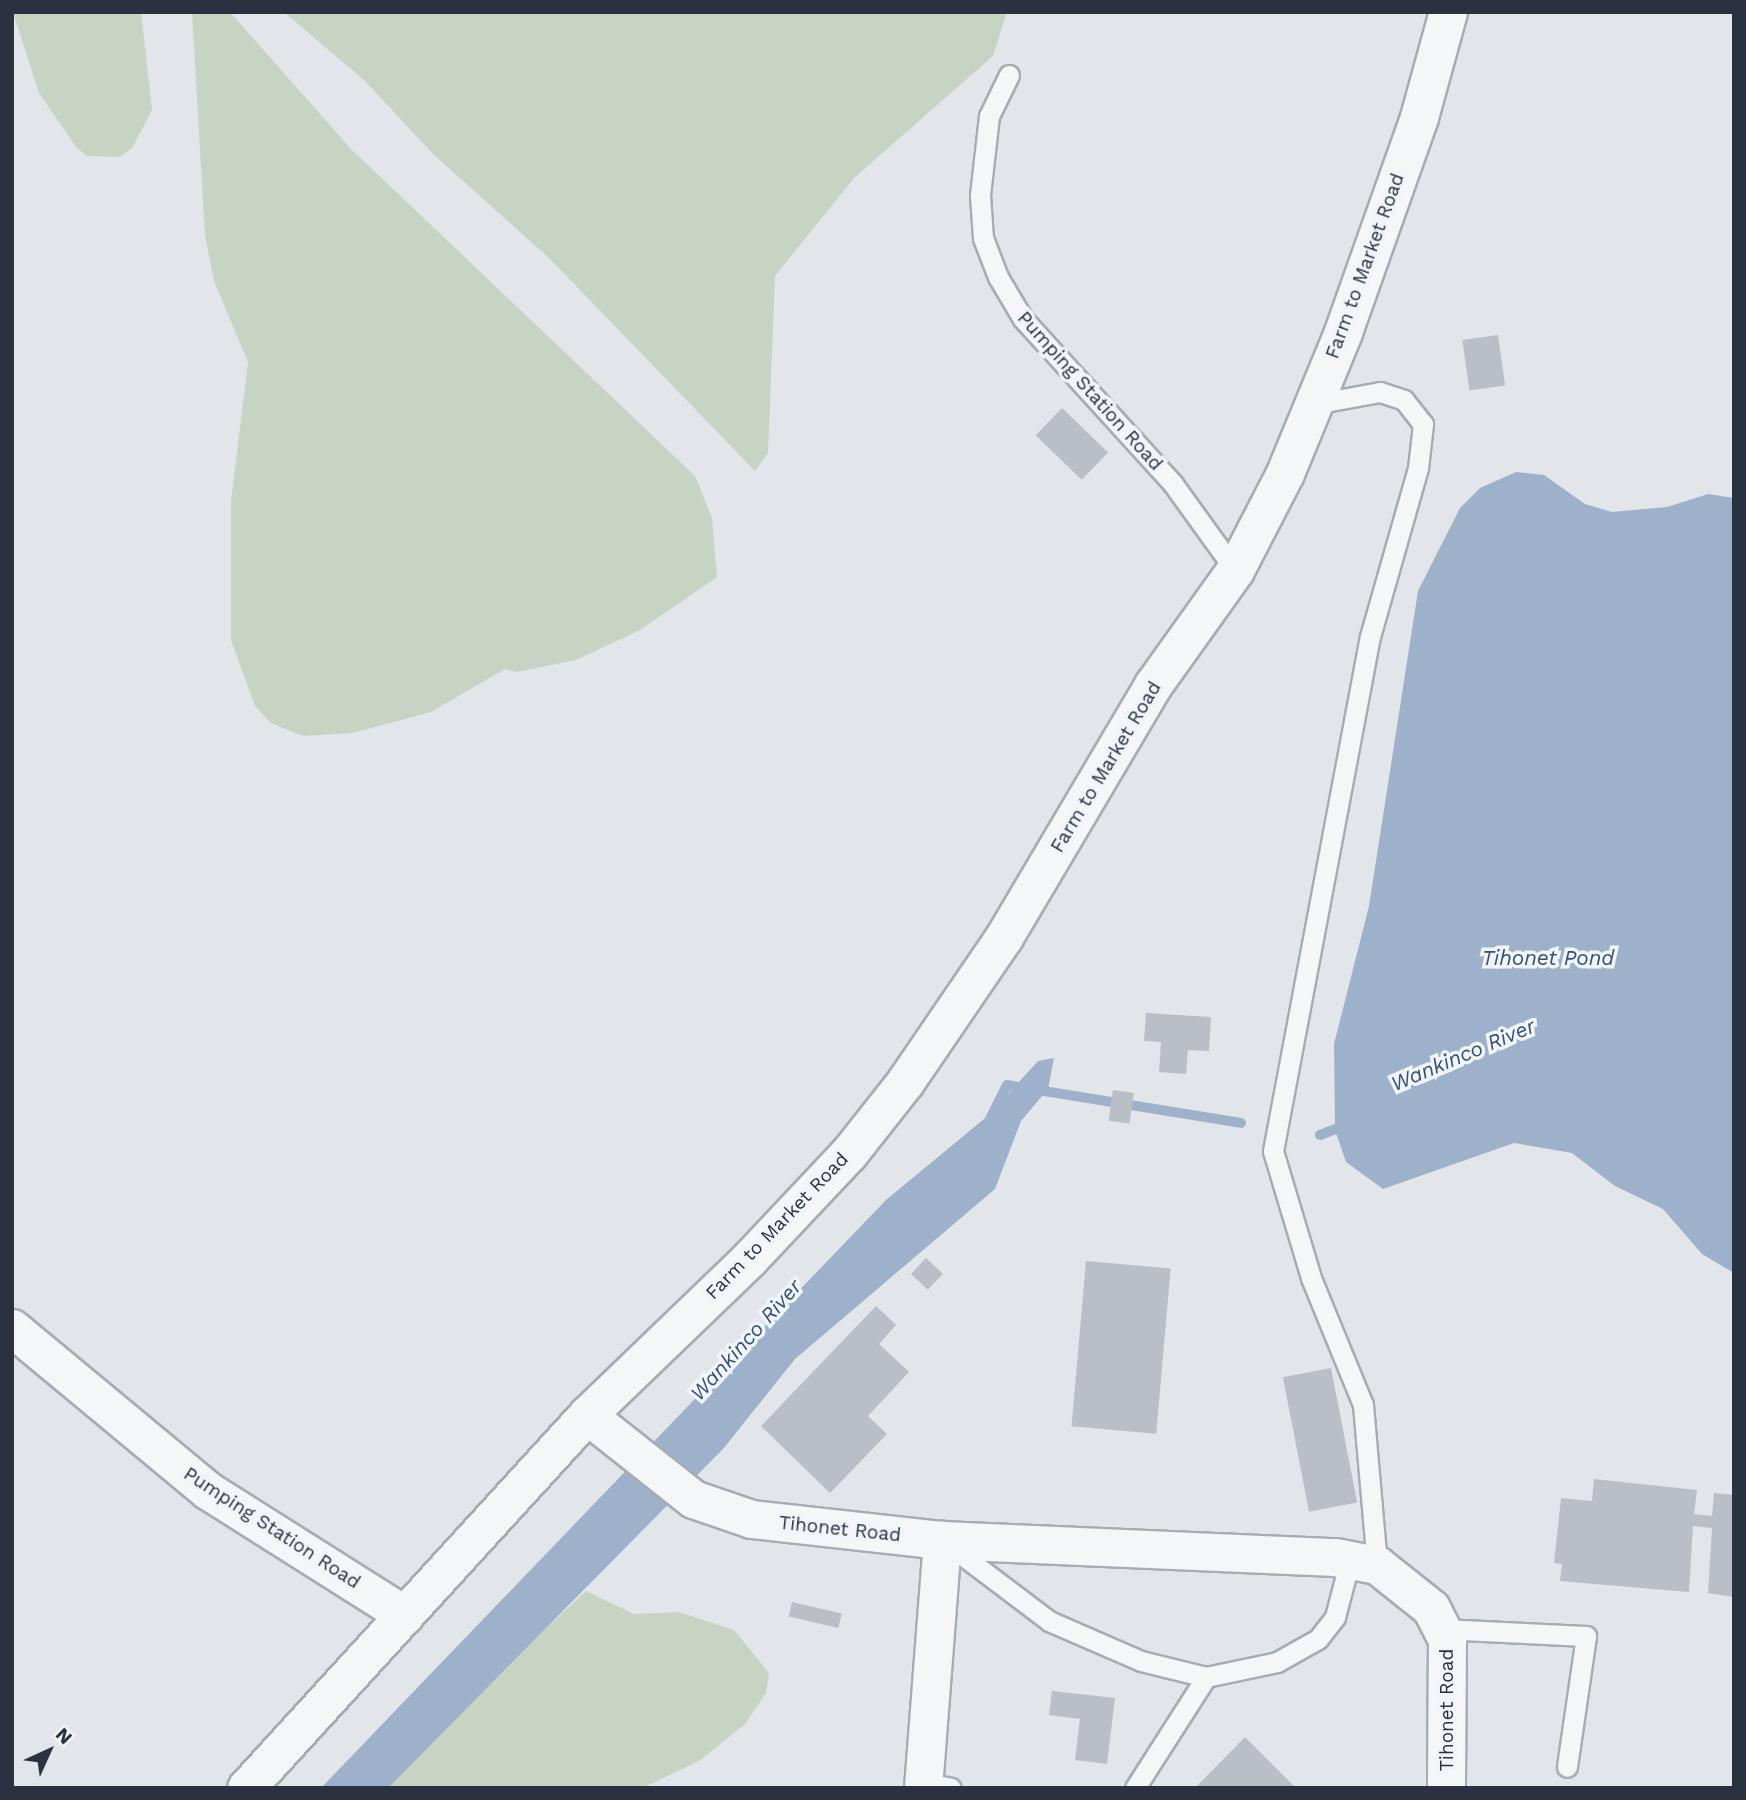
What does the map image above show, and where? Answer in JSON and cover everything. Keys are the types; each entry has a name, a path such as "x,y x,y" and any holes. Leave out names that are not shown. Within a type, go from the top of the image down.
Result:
{"street":[{"path":"1418,12 1442,28"},
{"name":"Farm to Market Road","path":"587,1415 749,1259 849,1153 905,1082 1004,937 1153,685 1235,570 1314,404 1419,117 1442,28"},
{"name":"Pumping Station Road","path":"12,1328 207,1490 405,1615"},
{"path":"246,1788 587,1415"},
{"name":"Tihonet Road","path":"587,1415 693,1499 751,1519 942,1540 1363,1563 1410,1586 1447,1640 1446,1788"},
{"path":"933,1786 942,1540"}],"lane":[{"name":"Pumping Station Road","path":"1009,75 982,150 983,238 998,277 1023,319 1173,484 1235,570"},
{"path":"942,1540 1049,1622 1141,1661 1206,1677 1277,1662 1318,1639 1335,1618 1363,1563 1363,1405 1311,1278 1272,1151 1370,636 1418,468 1423,425 1404,400 1380,392 1314,404"},
{"path":"1441,1629 1586,1636 1567,1767"},
{"path":"1135,1788 1206,1677"}],"green space":[{"path":"13,12 141,12 152,110 132,148 120,157 87,156 76,147 39,93"},
{"path":"192,12 230,12 351,149 695,476 712,518 717,577 640,630 576,660 517,672 505,669 431,712 352,733 303,736 271,723 255,706 231,640 231,501 248,362 214,281 205,235"},
{"path":"284,12 1007,12 993,56 854,178 775,276 768,453 755,471 549,258 434,155 364,80"},
{"path":"586,1591 634,1614 679,1612 734,1630 769,1673 766,1693 745,1724 699,1761 642,1788 388,1788 465,1704"}],"water":[{"name":"Tihonet Pond","path":"1516,472 1544,475 1585,504 1612,512 1667,507 1708,494 1734,498 1734,1273 1702,1254 1663,1209 1615,1186 1572,1153 1514,1143 1383,1189 1346,1162 1335,1130 1334,1044 1369,906 1418,591 1460,508 1480,488"},
{"path":"1054,1058 1048,1089 1021,1121 995,1189 795,1359 723,1449 388,1788 321,1788 886,1200 990,1114 1038,1061"}],"building":[{"path":"1498,335 1505,386 1469,391 1462,340"},
{"path":"1062,408 1108,452 1082,480 1036,435"},
{"path":"1146,1013 1211,1017 1209,1051 1188,1050 1186,1074 1159,1072 1161,1042 1144,1041"},
{"path":"1113,1090 1134,1093 1129,1124 1109,1121"},
{"path":"926,1258 943,1274 928,1290 911,1274"},
{"path":"1086,1261 1171,1268 1156,1434 1072,1426"},
{"path":"876,1306 896,1325 879,1344 909,1372 868,1416 887,1434 830,1493 761,1426"},
{"path":"1331,1368 1357,1502 1309,1512 1283,1377"},
{"path":"1594,1479 1697,1490 1694,1514 1712,1516 1714,1493 1734,1495 1734,1597 1708,1593 1712,1528 1693,1526 1689,1592 1560,1581 1562,1564 1554,1563 1561,1498 1592,1501"},
{"path":"792,1602 842,1613 838,1628 789,1617"},
{"path":"1052,1691 1115,1698 1107,1764 1075,1760 1080,1719 1049,1715"},
{"path":"1245,1737 1296,1788 1195,1788"}],"waterway":[{"name":"Wankinco River","path":"989,1121 1007,1085 1241,1123"},
{"name":"Wankinco River","path":"1320,1135 1348,1124"}]}
